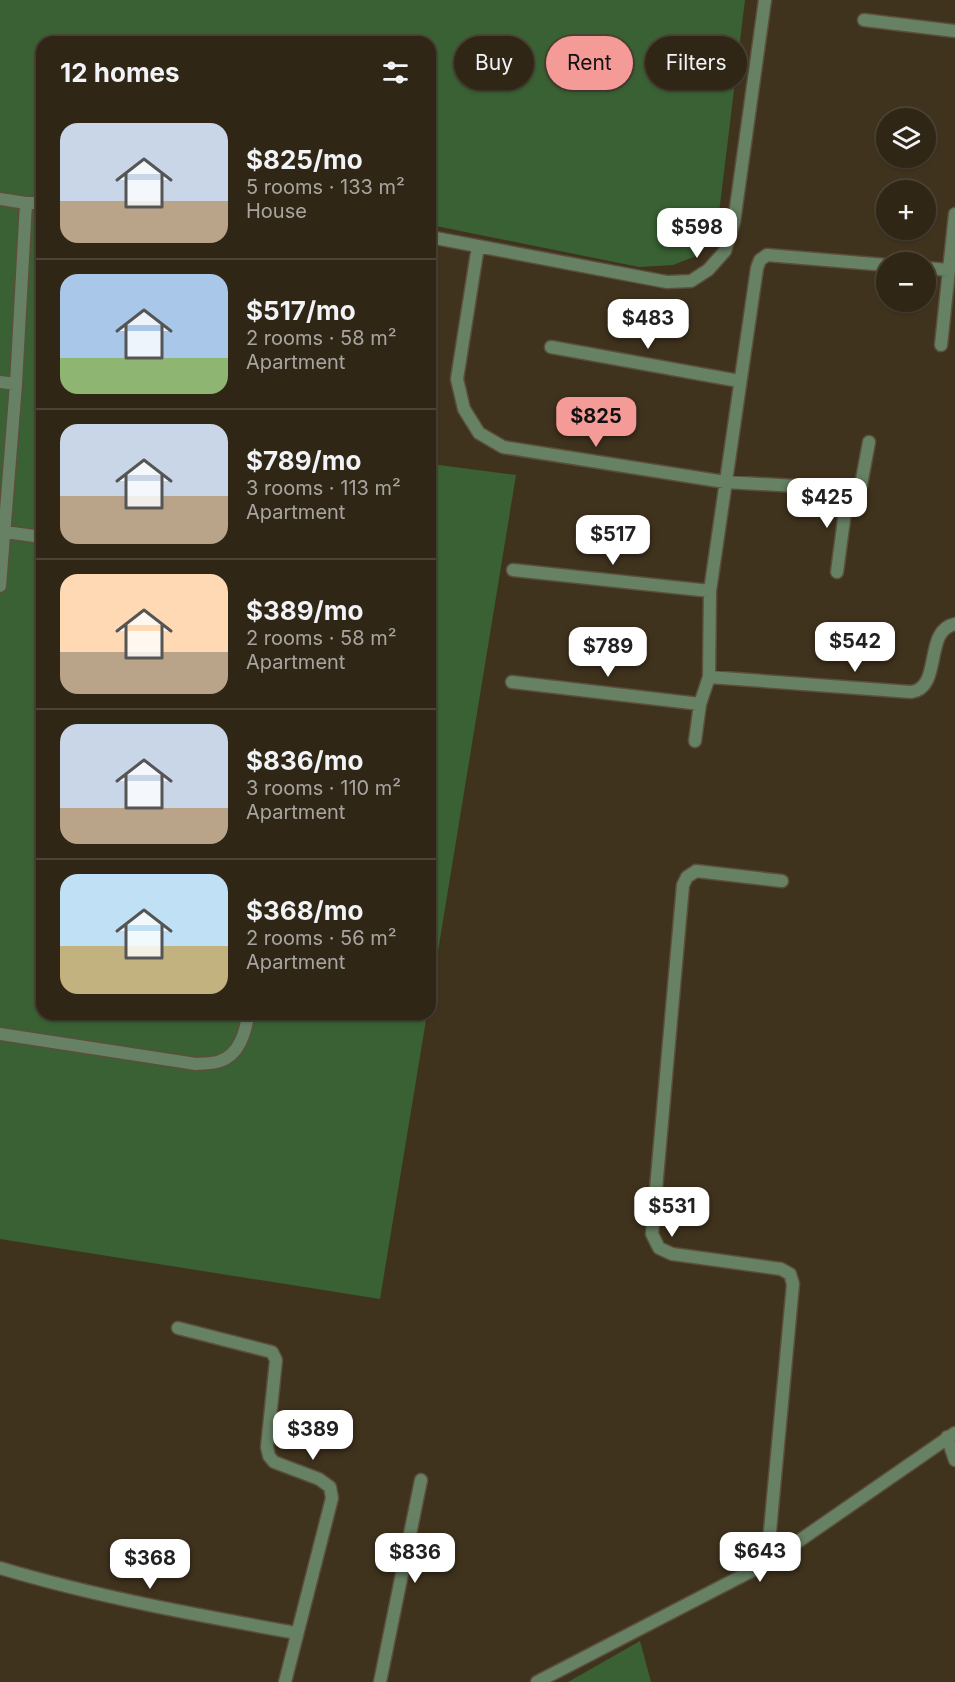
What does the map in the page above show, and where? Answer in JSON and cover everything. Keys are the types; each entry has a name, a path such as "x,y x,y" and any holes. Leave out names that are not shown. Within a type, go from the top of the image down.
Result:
{"street":[{"path":"436,238 667,282 691,281 708,270 725,251 734,222 765,0"},
{"path":"864,20 955,31"},
{"path":"0,199 36,203"},
{"path":"0,586 16,384 26,203"},
{"path":"941,345 955,214"},
{"path":"478,246 457,380 464,409 479,433 503,447 534,454 725,482 857,489 861,485 869,442"},
{"path":"695,741 700,704 709,677 710,591 739,381 760,260 767,255 876,264"},
{"path":"936,269 948,270"},
{"path":"551,347 739,381"},
{"path":"0,382 16,384"},
{"path":"837,572 848,489"},
{"path":"5,532 36,536"},
{"path":"513,570 710,591"},
{"path":"709,677 919,691 926,685 939,637 944,629 955,624"},
{"path":"512,682 700,704"},
{"path":"767,1563 793,1284 790,1274 781,1269 672,1254 659,1248 652,1234 683,885 687,877 696,871 782,881"},
{"path":"0,1034 196,1064 222,1061 239,1046 248,1020"},
{"path":"178,1328 272,1352 276,1360 267,1447 269,1456 274,1462 319,1479 330,1486 332,1498 285,1682"},
{"path":"537,1682 767,1563 951,1435 955,1460"},
{"path":"380,1682 421,1480"},
{"path":"0,1568 32,1578 172,1611 296,1633"}],"green space":[{"path":"0,0 745,0 741,36 645,36 645,90 734,90 718,221 696,256 673,265 639,267 436,226 436,36 36,36 36,1020 426,1020 380,1299 0,1239"},
{"path":"436,465 516,475 436,963"},
{"path":"640,1641 651,1682 568,1682"}]}
